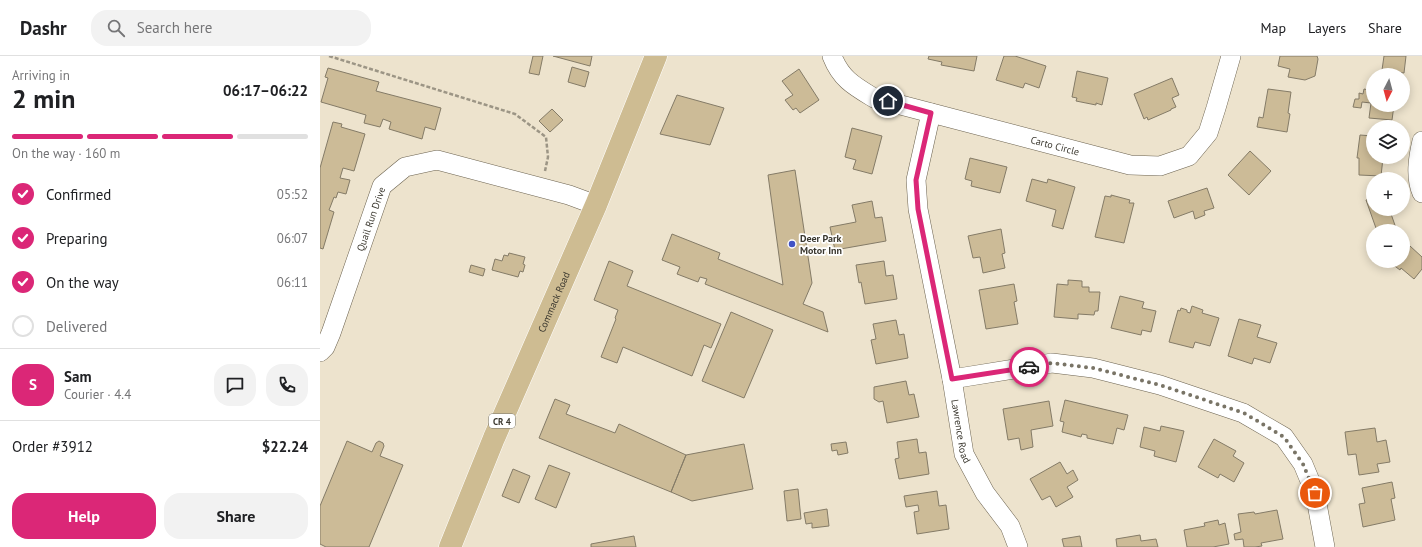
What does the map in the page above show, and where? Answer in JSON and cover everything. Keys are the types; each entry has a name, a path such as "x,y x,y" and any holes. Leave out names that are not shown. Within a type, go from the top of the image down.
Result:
{"main road":[{"name":"Commack Road","path":"450,547 497,432 596,205 656,56"}],"street":[{"name":"Carto Circle","path":"832,56 836,66 852,85 874,98 1130,165 1160,166 1189,156 1208,133 1231,56"},
{"name":"Lawrence Road","path":"931,113 916,180 918,209 952,379 964,454 985,493 1010,526 1018,547"},
{"path":"1422,141 1419,155 1418,184 1422,193"},
{"name":"Quail Run Drive","path":"320,352 325,347 331,333 382,186 404,167 437,160 569,195 596,205"},
{"path":"952,379 1052,363 1093,368 1160,385 1244,413 1284,437 1303,464 1315,493 1325,547"}],"path":[{"path":"329,56 515,114 546,136 548,156 543,188"}],"building":[{"path":"533,56 543,56 539,75 529,73"},
{"path":"553,56 592,56 590,66"},
{"path":"929,56 977,56 974,71 941,65 942,62 928,59"},
{"path":"1004,56 1015,56 1046,66 1039,88 1025,83 1023,88 996,80"},
{"path":"1280,56 1317,56 1318,59 1315,76 1305,80 1288,77 1290,69 1278,66"},
{"path":"1384,56 1406,56 1405,68 1382,68"},
{"path":"572,67 589,72 585,87 568,82"},
{"path":"328,68 379,82 376,91 441,108 435,130 425,127 422,139 389,129 391,122 383,119 380,127 364,123 366,115 321,102 328,78 325,77"},
{"path":"799,69 819,100 800,113 796,108 793,110 785,100 793,95 782,81"},
{"path":"1077,71 1108,78 1102,105 1076,101 1077,98 1072,97"},
{"path":"1172,78 1179,95 1172,98 1176,107 1148,120 1147,117 1144,119 1134,94"},
{"path":"1268,89 1291,92 1287,132 1257,127 1259,117 1263,118"},
{"path":"1364,89 1366,89 1366,102 1362,102 1361,108 1353,107 1355,99 1359,99 1359,93 1363,94"},
{"path":"677,95 724,108 710,145 660,134"},
{"path":"552,109 563,120 550,132 539,121"},
{"path":"1370,112 1393,112 1392,120 1369,118"},
{"path":"333,122 342,124 341,127 365,134 354,171 343,168 340,178 350,180 346,194 338,192 336,198 334,197 329,210 334,212 323,249 320,248 320,168"},
{"path":"852,128 882,136 872,174 853,169 856,160 845,157"},
{"path":"1360,135 1366,135 1366,164 1382,164 1381,172 1366,172 1366,175 1359,175 1359,158 1357,158"},
{"path":"1250,151 1271,171 1249,195 1228,175"},
{"path":"970,158 1007,167 1000,193 971,186 972,181 965,179"},
{"name":"Deer Park Motor Inn","path":"795,170 812,283 803,304 823,312 828,332 705,284 707,279 700,277 698,282 677,274 680,267 662,260 672,234 720,253 718,259 783,285 768,175"},
{"path":"1032,179 1047,183 1048,179 1075,187 1063,229 1052,226 1056,210 1026,201"},
{"path":"1207,188 1214,208 1204,211 1205,215 1195,219 1193,211 1174,218 1168,201"},
{"path":"1111,195 1130,200 1129,203 1134,203 1124,243 1095,237 1105,196 1111,197"},
{"path":"872,201 875,218 882,217 886,241 835,250 830,227 856,222 852,205"},
{"path":"1372,216 1392,216 1395,224 1375,224"},
{"path":"1001,229 1005,253 1002,254 1005,268 983,273 980,257 973,258 968,236"},
{"path":"1410,246 1422,257 1422,269 1414,279 1401,268 1410,268"},
{"path":"509,253 525,257 523,272 520,271 518,277 492,270 495,259 502,261 504,255 508,256"},
{"path":"609,261 633,271 627,286 721,324 711,348 704,345 692,376 623,347 617,363 601,357 618,310 594,300"},
{"path":"884,261 886,276 893,275 897,299 865,304 856,265"},
{"path":"471,265 485,269 483,276 469,272"},
{"path":"1068,280 1082,281 1082,287 1089,287 1089,292 1100,292 1098,311 1095,311 1094,315 1078,314 1078,319 1054,317 1057,284 1068,285"},
{"path":"1014,284 1017,301 1014,302 1018,324 986,329 979,290"},
{"path":"1120,296 1144,302 1142,308 1156,311 1151,332 1142,330 1141,335 1111,328"},
{"path":"1192,306 1203,310 1202,313 1219,318 1210,346 1195,342 1193,348 1169,342 1178,310 1180,311 1181,308 1190,313"},
{"path":"731,312 773,330 744,398 702,381"},
{"path":"1239,319 1261,325 1257,337 1277,343 1270,363 1254,358 1252,364 1228,356"},
{"path":"896,320 899,335 904,334 908,358 876,364 871,340 876,339 873,324"},
{"path":"906,381 909,395 914,394 919,417 887,423 883,401 879,402 874,399 874,387"},
{"path":"555,399 570,405 566,414 615,433 619,424 686,455 671,492 539,438"},
{"path":"1065,400 1128,415 1124,430 1117,428 1113,444 1087,438 1087,435 1082,434 1081,437 1062,432 1064,422 1060,421"},
{"path":"1049,401 1053,426 1031,430 1033,447 1021,450 1019,438 1008,440 1003,409"},
{"path":"1161,426 1184,431 1176,462 1154,456 1155,451 1140,447 1144,427 1160,431"},
{"path":"1375,428 1377,442 1386,440 1390,462 1377,464 1379,472 1359,475 1356,454 1348,455 1345,432"},
{"path":"917,439 919,453 926,452 929,474 899,479 895,459 899,458 897,442"},
{"path":"1214,439 1236,451 1233,456 1244,463 1234,482 1220,474 1218,478 1198,467"},
{"path":"347,441 372,452 376,443 379,441 383,443 384,446 380,456 403,465 369,547 326,547 320,544 320,506"},
{"path":"846,442 848,453 838,455 837,450 832,451 831,444"},
{"path":"744,444 753,489 692,501 671,492 686,455"},
{"path":"1060,462 1067,474 1073,470 1078,480 1067,487 1073,497 1056,507 1050,496 1042,500 1030,479"},
{"path":"549,465 570,473 556,508 535,499"},
{"path":"513,469 530,476 519,503 502,496"},
{"path":"1392,482 1395,498 1391,499 1395,520 1363,527 1359,504 1365,503 1362,488"},
{"path":"798,489 801,519 787,521 784,491"},
{"path":"937,491 939,506 946,505 949,529 917,534 914,512 919,511 918,505 906,507 904,496"},
{"path":"827,509 829,526 812,528 812,523 806,524 804,513"},
{"path":"1277,510 1283,539 1261,543 1262,546 1255,547 1244,547 1243,539 1235,540 1234,534 1241,532 1238,514 1254,512 1255,514"},
{"path":"1218,520 1219,525 1225,523 1229,544 1213,547 1187,547 1184,530 1205,526 1204,523"},
{"path":"1140,535 1141,541 1156,539 1158,547 1117,547 1116,539"},
{"path":"634,536 636,547 591,547 591,544"},
{"path":"1080,536 1082,547 1064,547 1062,539"}],"way so far":[{"path":"1029,367 1052,363 1093,368 1160,385 1244,413 1284,437 1303,464 1315,493"}],"place":[{"name":"Deer Park Motor Inn","path":"792,244"}],"route":[{"path":"888,101 931,113 916,180 918,209 952,379 1029,367"}]}
